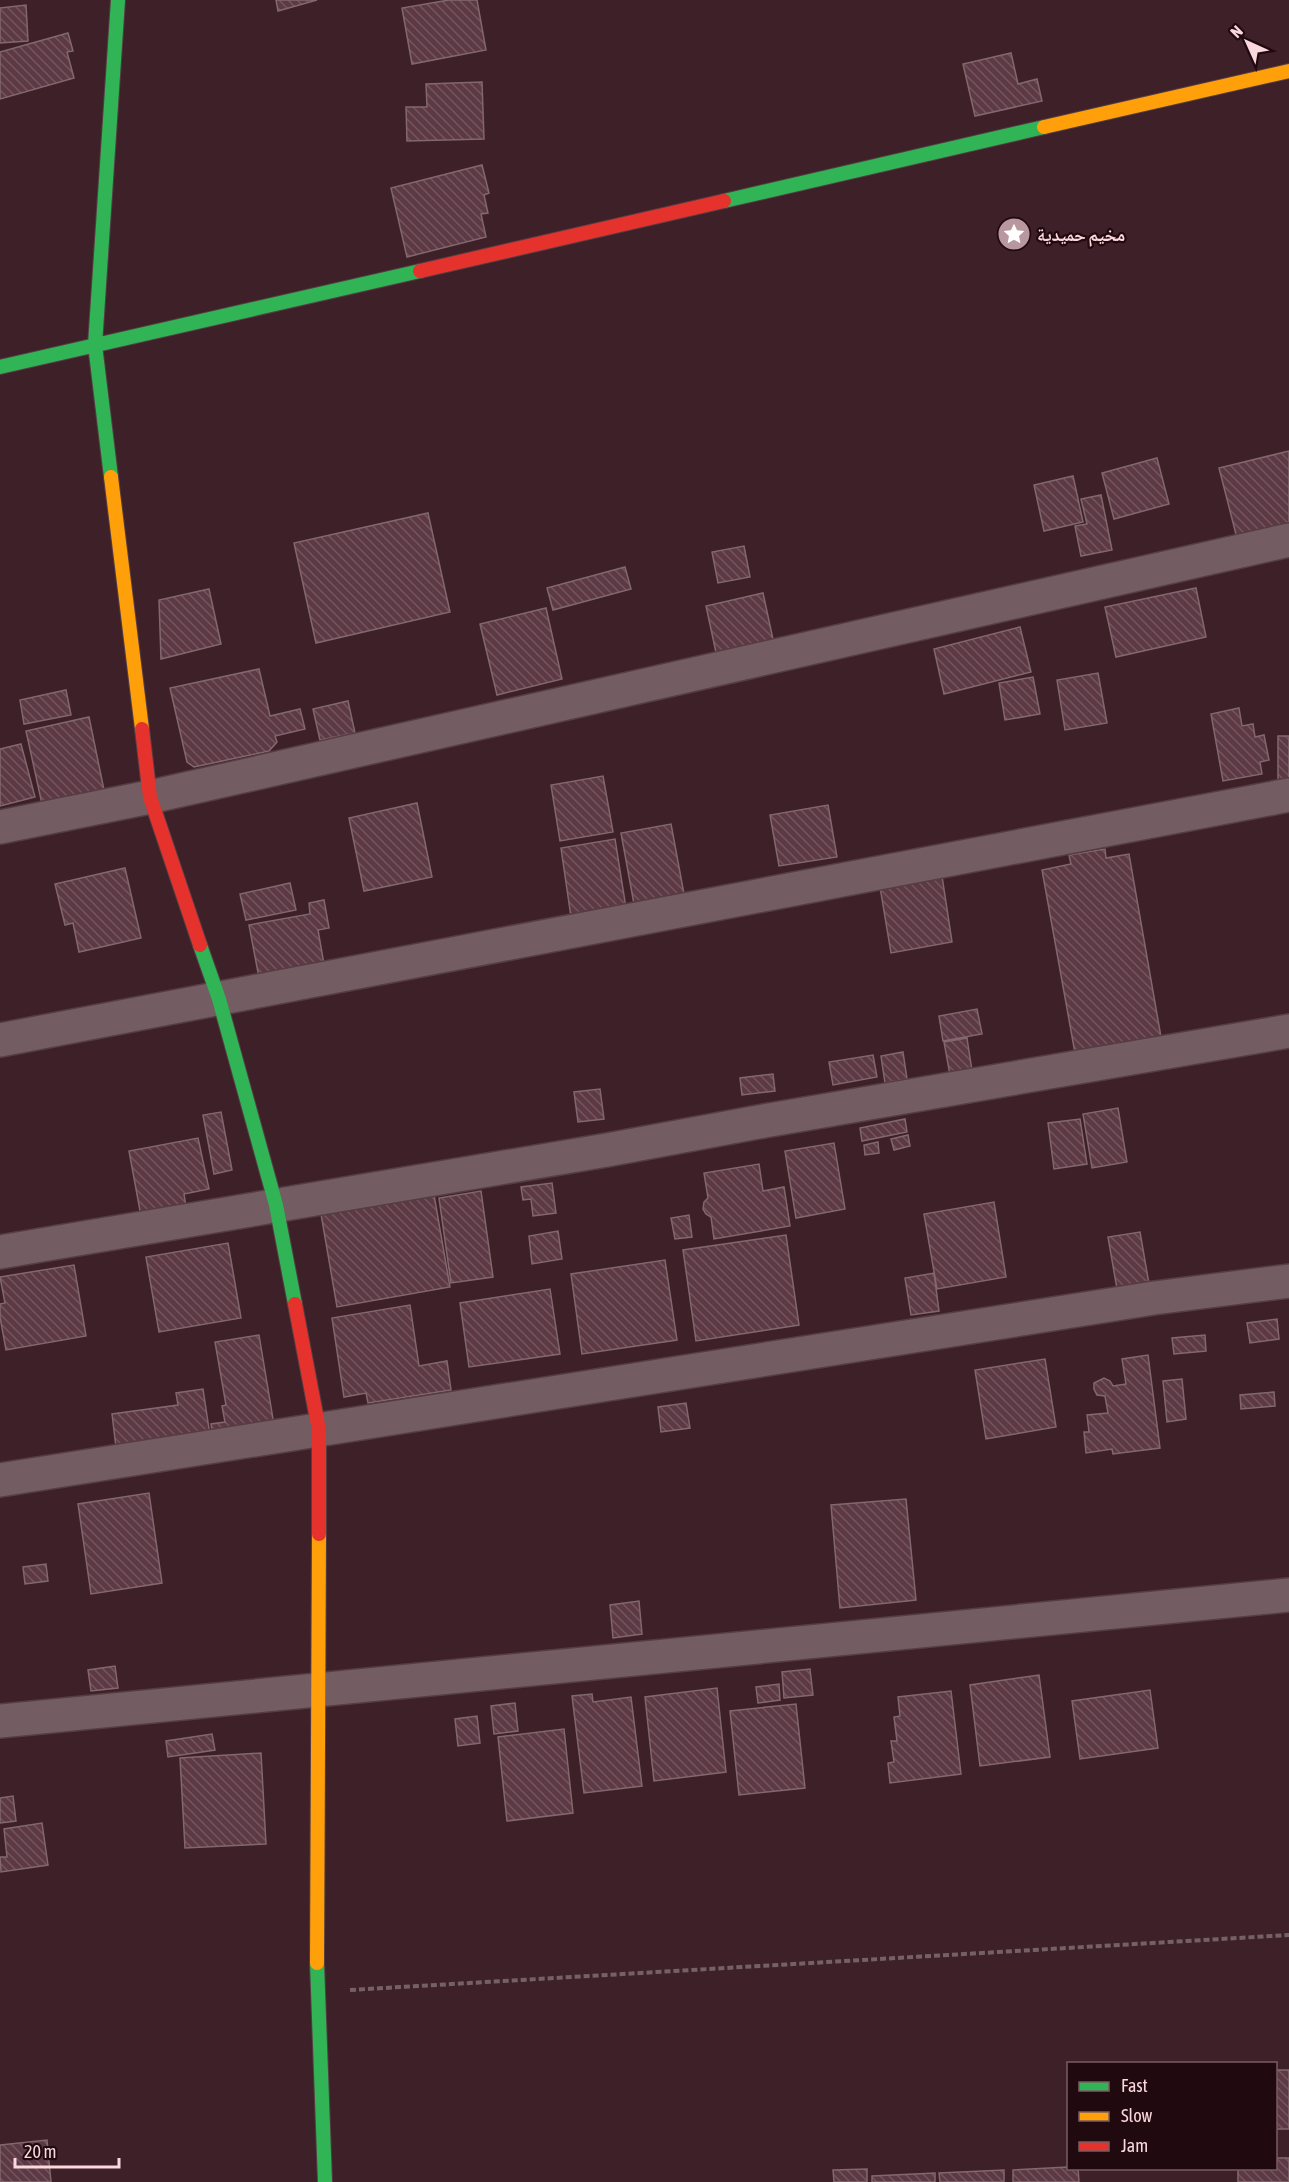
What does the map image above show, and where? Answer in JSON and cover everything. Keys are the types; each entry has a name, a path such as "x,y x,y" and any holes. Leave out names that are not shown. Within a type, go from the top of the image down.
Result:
{"street":[{"path":"118,0 95,345 150,797 219,999 276,1205 319,1430 316,1992 325,2182"},
{"path":"0,367 1289,71"},
{"path":"0,827 150,797 1289,540"},
{"path":"0,1040 1289,795"},
{"path":"0,1252 607,1150 1289,1031"},
{"path":"0,1480 1154,1298 1289,1281"},
{"path":"0,1721 318,1688 1289,1595"}],"path":[{"path":"316,1992 1289,1935"}],"building":[{"path":"276,0 317,0 278,11"},
{"path":"449,0 477,0 486,50 412,64 402,8"},
{"path":"26,5 28,41 0,43 0,8"},
{"path":"68,33 73,51 67,52 74,78 0,99 0,52"},
{"path":"1011,53 1018,84 1037,79 1042,101 975,116 963,64"},
{"path":"482,82 484,139 407,141 406,107 427,107 426,84"},
{"path":"482,165 489,193 484,195 488,213 481,214 486,237 407,257 391,188"},
{"path":"1289,451 1289,533 1239,546 1219,468"},
{"path":"1157,458 1169,504 1114,519 1102,473"},
{"path":"1073,476 1083,522 1044,531 1034,485"},
{"path":"1101,495 1112,550 1081,556 1075,526 1087,524 1081,499"},
{"path":"428,513 450,612 316,643 294,543"},
{"path":"744,546 750,577 718,583 712,552"},
{"path":"625,567 631,589 553,610 547,588"},
{"path":"1196,588 1206,637 1116,657 1105,607"},
{"path":"209,589 221,644 161,659 159,600"},
{"path":"763,593 774,644 717,657 706,606"},
{"path":"546,608 562,679 497,695 480,624"},
{"path":"1020,627 1031,672 944,694 934,649"},
{"path":"259,669 270,716 300,709 305,729 275,736 277,742 269,751 194,767 187,762 170,688"},
{"path":"1098,673 1107,723 1065,730 1057,680"},
{"path":"1033,677 1040,714 1005,720 999,683"},
{"path":"66,690 71,715 24,724 20,700"},
{"path":"348,701 355,733 320,740 313,709"},
{"path":"1239,708 1242,726 1253,724 1255,737 1264,735 1269,760 1260,762 1262,774 1223,781 1211,714"},
{"path":"89,717 104,790 42,804 26,731"},
{"path":"1278,736 1289,736 1289,783 1278,785"},
{"path":"21,744 35,797 0,806 0,749"},
{"path":"603,776 613,832 560,841 551,785"},
{"path":"417,803 432,877 364,891 349,818"},
{"path":"828,805 837,857 779,866 770,815"},
{"path":"671,824 684,894 634,904 621,833"},
{"path":"615,839 626,908 571,917 561,848"},
{"path":"1105,849 1106,858 1129,854 1161,1037 1075,1053 1042,870 1071,864 1069,855"},
{"path":"125,868 141,938 79,952 73,923 65,925 55,884"},
{"path":"942,876 952,942 891,953 880,887"},
{"path":"290,883 296,910 246,920 240,894"},
{"path":"324,900 329,928 318,930 325,970 260,983 249,925 310,914 309,903"},
{"path":"977,1009 982,1034 943,1041 939,1016"},
{"path":"967,1038 972,1071 950,1075 944,1042"},
{"path":"903,1052 907,1079 885,1083 881,1056"},
{"path":"873,1055 877,1077 833,1085 829,1062"},
{"path":"773,1074 775,1091 742,1095 740,1078"},
{"path":"600,1089 604,1119 578,1122 574,1092"},
{"path":"1118,1108 1127,1162 1092,1168 1083,1114"},
{"path":"221,1112 232,1170 214,1174 203,1115"},
{"path":"905,1119 907,1132 862,1141 860,1128"},
{"path":"1080,1119 1087,1164 1054,1169 1048,1123"},
{"path":"908,1135 910,1146 894,1150 891,1139"},
{"path":"198,1138 209,1189 184,1194 186,1207 141,1216 129,1151"},
{"path":"878,1142 879,1153 865,1155 864,1145"},
{"path":"834,1143 845,1209 796,1218 785,1151"},
{"path":"759,1164 763,1191 784,1187 790,1226 714,1239 711,1217 703,1209 704,1202 708,1198 704,1173"},
{"path":"552,1183 556,1213 533,1216 531,1199 523,1200 521,1187"},
{"path":"481,1191 493,1277 451,1283 439,1198"},
{"path":"434,1195 450,1287 337,1307 321,1214"},
{"path":"994,1202 1006,1277 937,1289 924,1214"},
{"path":"689,1215 692,1237 675,1239 671,1218"},
{"path":"558,1231 562,1259 532,1264 529,1236"},
{"path":"1140,1232 1149,1284 1117,1289 1108,1237"},
{"path":"786,1235 799,1325 696,1341 683,1250"},
{"path":"228,1243 241,1318 159,1332 146,1257"},
{"path":"665,1260 677,1340 582,1354 571,1274"},
{"path":"74,1265 86,1336 6,1350 0,1317 0,1304 5,1303 0,1277"},
{"path":"934,1273 939,1311 911,1315 905,1278"},
{"path":"550,1289 560,1354 469,1367 460,1303"},
{"path":"410,1305 419,1366 447,1361 451,1390 368,1403 366,1393 344,1397 332,1318"},
{"path":"1277,1319 1279,1339 1250,1343 1247,1323"},
{"path":"259,1335 275,1431 214,1442 211,1424 225,1422 222,1406 226,1405 215,1342"},
{"path":"1205,1335 1206,1351 1174,1354 1172,1338"},
{"path":"1148,1355 1160,1448 1113,1454 1112,1449 1086,1453 1084,1432 1089,1432 1087,1415 1108,1413 1105,1396 1097,1395 1094,1383 1104,1378 1113,1386 1126,1384 1122,1359"},
{"path":"1045,1359 1056,1427 986,1439 975,1370"},
{"path":"1182,1379 1186,1419 1167,1422 1163,1381"},
{"path":"203,1389 211,1442 117,1456 112,1414 178,1405 176,1393"},
{"path":"1274,1392 1275,1406 1241,1409 1240,1395"},
{"path":"686,1403 690,1428 661,1432 658,1407"},
{"path":"149,1493 162,1583 91,1594 78,1504"},
{"path":"906,1499 916,1600 840,1608 831,1505"},
{"path":"46,1564 48,1581 25,1584 23,1567"},
{"path":"639,1601 642,1634 613,1638 610,1605"},
{"path":"115,1666 118,1688 91,1691 88,1670"},
{"path":"810,1669 813,1695 784,1698 782,1672"},
{"path":"1039,1675 1050,1757 980,1766 970,1685"},
{"path":"779,1684 780,1700 758,1703 756,1687"},
{"path":"717,1688 726,1772 654,1781 645,1697"},
{"path":"1150,1690 1158,1748 1080,1759 1072,1701"},
{"path":"951,1691 961,1774 890,1783 888,1763 894,1762 891,1741 897,1741 894,1717 900,1716 898,1697"},
{"path":"592,1694 593,1702 631,1697 642,1786 584,1793 572,1696"},
{"path":"515,1703 518,1731 494,1734 491,1706"},
{"path":"796,1704 805,1788 739,1795 730,1711"},
{"path":"477,1716 480,1743 458,1746 455,1719"},
{"path":"564,1729 573,1813 507,1821 498,1737"},
{"path":"212,1734 215,1750 168,1757 166,1741"},
{"path":"261,1753 266,1844 185,1848 180,1758"},
{"path":"13,1796 16,1821 0,1823 0,1798"},
{"path":"42,1823 48,1865 1,1872 0,1857 7,1857 4,1829"},
{"path":"1277,2070 1289,2070 1289,2129 1277,2129"},
{"path":"47,2140 51,2182 0,2182 0,2145"},
{"path":"1277,2158 1289,2158 1289,2182 1238,2182 1238,2170 1277,2170"},
{"path":"1067,2167 1067,2170 1078,2170 1079,2182 1013,2182 1013,2170"},
{"path":"867,2169 867,2182 834,2182 833,2170"},
{"path":"1004,2170 1004,2182 940,2182 939,2173"},
{"path":"935,2173 935,2182 872,2182 872,2176"}],"traffic: fast":[{"path":"111,477 95,345 118,0"},
{"path":"724,201 1044,127"},
{"path":"0,367 420,271"},
{"path":"200,945 219,999 276,1205 295,1304"},
{"path":"317,1963 325,2182"}],"traffic: slow":[{"path":"1044,127 1289,71"},
{"path":"111,477 142,729"},
{"path":"317,1963 319,1534"}],"traffic: jam":[{"path":"420,271 724,201"},
{"path":"142,729 150,797 200,945"},
{"path":"295,1304 319,1430 319,1534"}],"place":[{"name":"مخيم حميدية","path":"1014,234"}]}
